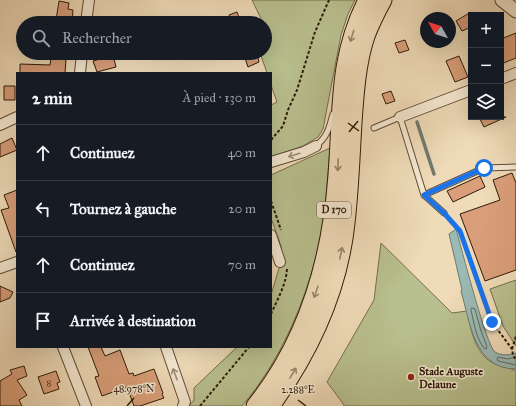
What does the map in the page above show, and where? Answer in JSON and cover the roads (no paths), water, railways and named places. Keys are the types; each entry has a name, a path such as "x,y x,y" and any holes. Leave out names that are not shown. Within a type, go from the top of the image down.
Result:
{"highway":[{"name":"D 170","path":"255,406 277,375 295,342 320,280 333,218 343,76 348,47 353,31 367,0"},
{"name":"D 170","path":"271,406 295,371 308,347 323,311 336,273 346,224 358,69 366,36 383,0"}],"street":[{"path":"87,16 89,0"},
{"path":"502,0 516,11"},
{"path":"512,0 516,3"},
{"path":"80,72 81,60"},
{"path":"504,78 516,73"},
{"path":"400,117 468,91"},
{"path":"0,125 16,117"},
{"path":"272,162 304,152 316,146"},
{"path":"272,238 280,262"},
{"path":"0,268 16,262"},
{"path":"63,348 86,406"},
{"path":"166,348 184,404"}],"lane":[{"path":"335,104 343,76"},
{"path":"316,146 324,140 327,134 333,112"},
{"path":"374,128 400,117 424,195 444,213"},
{"path":"424,195 484,168 516,167"}],"water":[{"path":"456,229 480,314 491,345 495,352 503,355 516,353 516,369 502,367 491,361 476,342 461,291 449,234"}],"waterway":[{"path":"417,122 434,174"}],"place":[{"name":"Stade Auguste Delaune","path":"411,377"}]}
